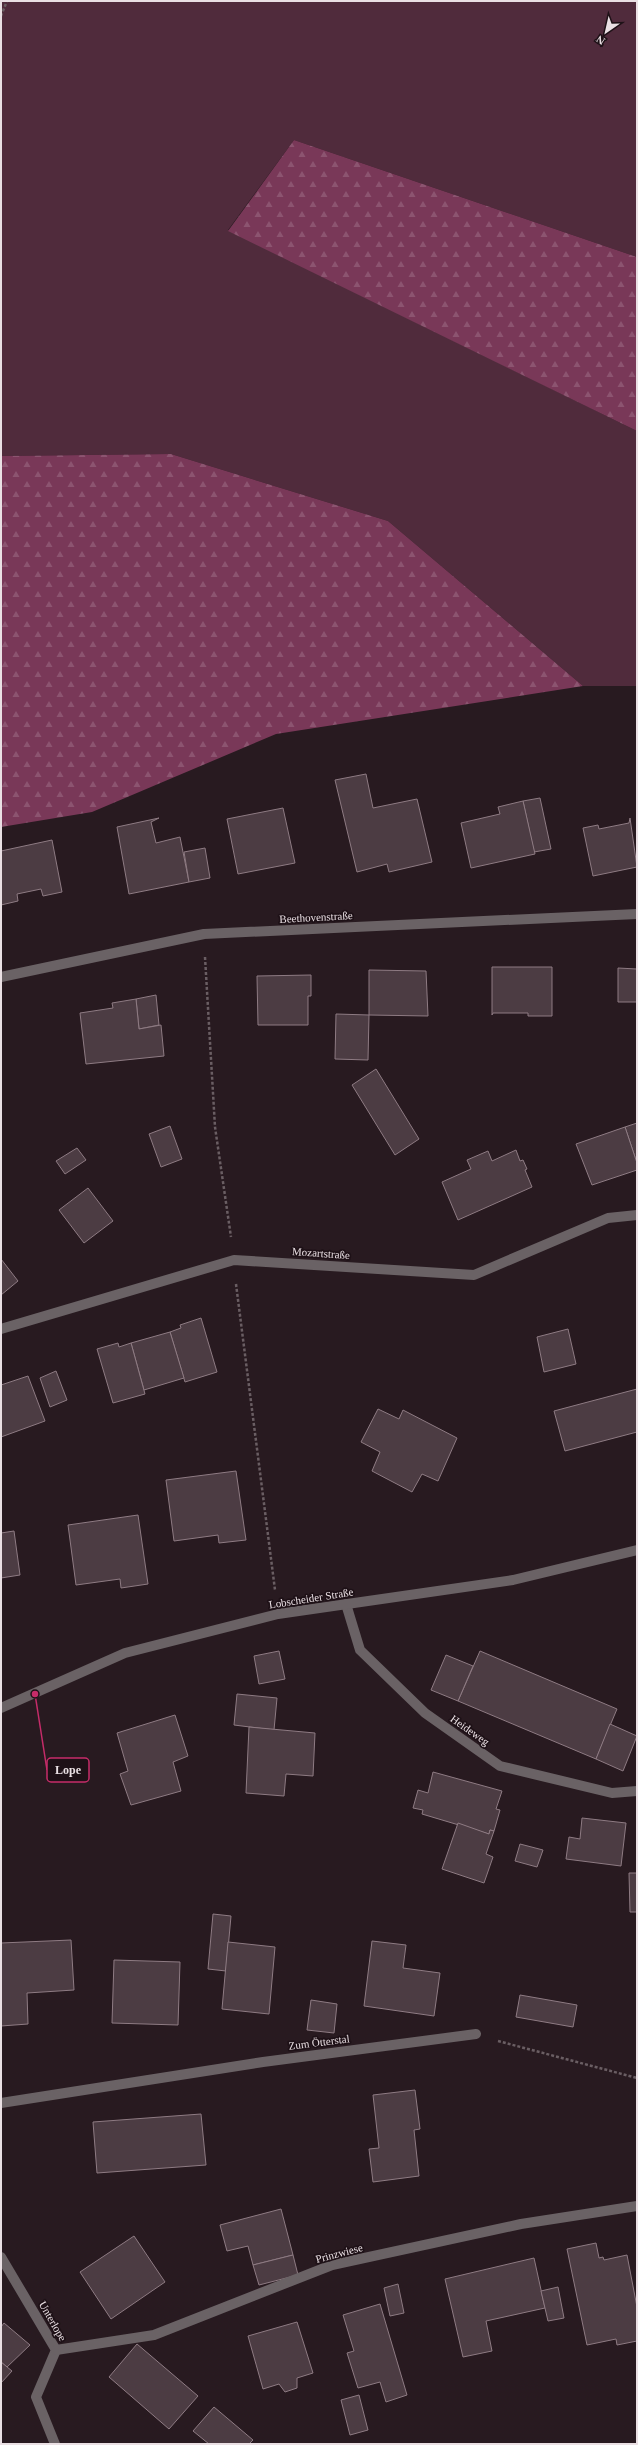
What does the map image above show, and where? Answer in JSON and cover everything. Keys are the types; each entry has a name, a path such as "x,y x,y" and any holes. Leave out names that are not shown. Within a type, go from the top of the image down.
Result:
{"street":[{"name":"Beethovenstraße","path":"1,977 204,934 637,914"},
{"name":"Mozartstraße","path":"1,1329 234,1260 474,1275 608,1218 637,1215"},
{"name":"Lobscheider Straße","path":"1,1708 125,1653 278,1614 512,1580 637,1550"},
{"name":"Heideweg","path":"346,1604 360,1650 425,1713 500,1766 612,1793 637,1791"},
{"name":"Zum Ötterstal","path":"1,2104 263,2062 476,2034"},
{"name":"Prinzwiese","path":"56,2350 154,2335 332,2265 521,2224 637,2206"},
{"name":"Unterlope","path":"1,2257 56,2350 36,2397 55,2444"}],"path":[{"path":"1,16 7,1"},
{"path":"204,934 215,1127 234,1260 278,1614"},
{"path":"476,2034 637,2078"}],"shaded area":[{"path":"1,1 637,1 637,257 294,140 228,230 637,431 637,686 583,686 388,521 171,454 1,456"}],"green space":[{"path":"294,140 637,257 637,431 228,231"},
{"path":"171,454 388,521 583,686 276,734 92,812 1,827 1,456"}],"building":[{"path":"366,774 373,808 417,799 432,862 389,872 387,864 357,872 335,780"},
{"path":"540,798 551,849 534,852 523,801"},
{"path":"523,801 535,854 471,868 461,823 500,814 498,807"},
{"path":"283,808 295,863 238,874 227,819"},
{"path":"159,818 151,822 156,843 180,837 189,882 129,894 117,827"},
{"path":"630,818 637,867 593,876 583,828 598,825 599,829 629,823"},
{"path":"52,840 62,892 43,896 41,889 17,894 18,901 1,905 1,851"},
{"path":"205,848 210,878 189,882 184,852"},
{"path":"492,967 552,967 552,1016 528,1016 528,1013 493,1013 492,1015"},
{"path":"618,968 637,969 637,1002 618,1002"},
{"path":"369,970 426,971 428,1016 369,1015"},
{"path":"311,975 311,996 308,996 308,1025 258,1025 257,976"},
{"path":"156,995 159,1025 139,1029 136,999"},
{"path":"136,999 139,1029 161,1025 164,1056 86,1064 80,1013 113,1008 112,1003"},
{"path":"336,1014 369,1015 368,1060 335,1059"},
{"path":"376,1069 419,1139 395,1155 352,1085"},
{"path":"637,1123 637,1159 636,1160 625,1127"},
{"path":"170,1126 182,1159 161,1167 149,1134"},
{"path":"625,1127 637,1163 637,1170 592,1185 576,1144"},
{"path":"77,1148 86,1160 65,1174 56,1161"},
{"path":"516,1150 520,1161 523,1160 527,1169 525,1170 532,1187 458,1220 442,1182 471,1169 467,1160 488,1151 492,1161"},
{"path":"88,1188 113,1221 84,1243 59,1210"},
{"path":"1,1259 18,1281 1,1295"},
{"path":"201,1318 217,1372 185,1382 170,1332 181,1328 180,1325"},
{"path":"568,1329 576,1364 544,1372 537,1337"},
{"path":"170,1332 184,1378 144,1390 131,1343"},
{"path":"118,1343 119,1347 131,1343 145,1394 113,1403 97,1349"},
{"path":"56,1371 67,1400 50,1407 40,1378"},
{"path":"28,1376 45,1421 1,1437 1,1385"},
{"path":"637,1389 637,1432 565,1451 554,1411"},
{"path":"378,1409 399,1419 403,1410 457,1438 438,1481 422,1474 412,1492 372,1471 380,1452 361,1442"},
{"path":"236,1471 246,1540 219,1543 218,1535 174,1541 166,1480"},
{"path":"138,1515 148,1584 121,1588 120,1579 76,1585 68,1525"},
{"path":"14,1531 20,1575 1,1578 1,1533"},
{"path":"279,1651 285,1679 259,1684 254,1656"},
{"path":"480,1651 617,1709 596,1759 458,1701"},
{"path":"446,1655 473,1666 458,1701 431,1690"},
{"path":"237,1694 277,1698 274,1730 234,1725"},
{"path":"175,1715 188,1756 173,1762 181,1791 131,1805 120,1774 128,1771 117,1733"},
{"path":"610,1724 637,1736 623,1771 596,1759"},
{"path":"249,1727 315,1733 313,1776 286,1774 284,1796 246,1793"},
{"path":"433,1772 502,1791 496,1809 500,1810 494,1831 490,1830 489,1834 422,1814 423,1810 413,1808 418,1790 428,1793"},
{"path":"582,1818 626,1823 621,1866 566,1859 569,1837 580,1839"},
{"path":"458,1823 489,1834 490,1830 494,1831 486,1854 493,1857 484,1883 442,1869"},
{"path":"520,1844 543,1850 537,1867 515,1861"},
{"path":"629,1873 637,1873 637,1912 630,1912"},
{"path":"213,1914 231,1916 226,1971 208,1969"},
{"path":"71,1940 74,1990 27,1993 28,2024 1,2026 1,1943"},
{"path":"372,1941 406,1945 403,1968 440,1973 434,2016 364,2006"},
{"path":"228,1942 275,1947 269,2014 222,2009"},
{"path":"114,1960 180,1962 178,2025 112,2023"},
{"path":"520,1995 577,2005 573,2027 516,2017"},
{"path":"311,2000 337,2004 334,2033 307,2030"},
{"path":"415,2090 420,2129 414,2130 419,2176 373,2182 369,2149 379,2148 373,2095"},
{"path":"201,2114 206,2165 97,2173 93,2122"},
{"path":"281,2209 293,2255 253,2265 248,2246 227,2251 220,2225"},
{"path":"134,2236 165,2282 111,2319 80,2272"},
{"path":"596,2243 599,2258 603,2257 604,2260 627,2255 637,2307 637,2341 617,2345 616,2339 587,2345 567,2249"},
{"path":"293,2255 298,2275 259,2285 253,2265"},
{"path":"534,2258 545,2308 486,2321 492,2351 463,2357 445,2279"},
{"path":"398,2284 404,2313 390,2316 384,2288"},
{"path":"558,2287 564,2318 548,2321 541,2291"},
{"path":"380,2304 407,2395 386,2402 380,2382 358,2388 347,2353 354,2351 343,2315"},
{"path":"297,2322 313,2373 297,2378 297,2388 285,2392 279,2384 263,2389 248,2336"},
{"path":"4,2323 30,2345 7,2367 1,2362 1,2327"},
{"path":"137,2344 198,2396 169,2429 109,2377"},
{"path":"1,2362 12,2371 1,2383"},
{"path":"359,2395 368,2430 350,2435 341,2400"},
{"path":"214,2407 253,2440 249,2444 209,2444 193,2431"}],"place":[{"name":"Lope","path":"35,1694"}]}
